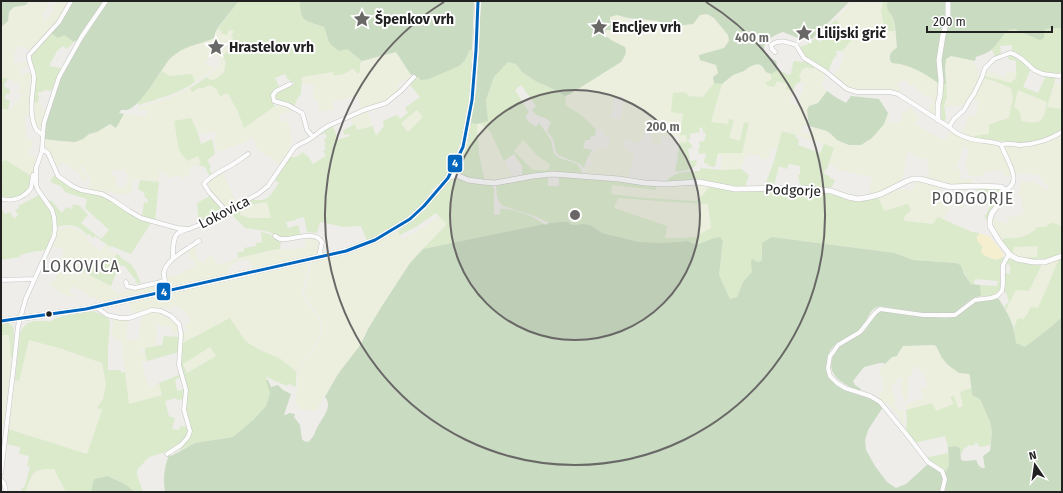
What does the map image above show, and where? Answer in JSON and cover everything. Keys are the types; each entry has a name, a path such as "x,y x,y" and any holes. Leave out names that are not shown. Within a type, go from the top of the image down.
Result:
{"main road":[{"path":"1,321 96,307 346,251 375,240 410,219 448,178 463,147 472,100 478,1"}],"street":[{"path":"43,135 36,128 32,117 34,73 29,55 59,22 71,1"},
{"path":"1,199 18,199 29,191 42,149 44,123 59,77 82,36 106,1"},
{"path":"938,120 938,104 941,81 939,60 943,35 948,18 948,1"},
{"path":"775,52 771,46 776,42 782,41 796,45 804,58 825,71 847,89 857,92 890,92 898,94 968,139 990,141 1002,145 1005,143 1024,145 1039,143 1062,132"},
{"path":"949,127 954,119 964,110 974,94 985,68 994,59 1010,53 1022,59 1034,70 1043,74 1062,75"},
{"name":"Lokovica","path":"42,149 48,153 58,176 72,186 81,190 102,194 141,218 177,228 187,229 194,227 254,197 263,191 298,144 309,140 323,128 364,110 386,103 402,90 414,77"},
{"path":"290,84 276,91 273,95 274,101 288,105 302,113 307,130 313,137"},
{"path":"1002,145 1014,177 1012,185 1005,190 1006,194 992,214 990,226 1009,254 1017,259 1033,262 1045,262 1062,256"},
{"path":"226,210 209,192 204,184 212,176 236,163 248,154"},
{"path":"1,473 19,319 34,279 54,236 55,229 52,210 36,185 36,170"},
{"name":"Podgorje","path":"448,178 456,175 468,180 495,183 553,174 619,179 645,183 665,184 699,182 735,189 804,188 831,191 858,199 881,194 913,179 920,179 950,187 1001,187 1005,190"},
{"path":"173,259 176,235 187,229"},
{"path":"275,236 280,239 310,236 320,239 322,242 319,257"},
{"path":"169,290 165,281 164,271 173,259 199,241"},
{"path":"942,492 945,479 942,471 928,462 880,402 870,396 845,388 830,376 828,368 830,356 838,345 860,332 880,309 923,315 954,315 975,300 997,296 1002,291 1002,265 1009,254"},
{"path":"1,280 34,279"},
{"path":"126,282 127,286 135,288 165,281"},
{"path":"96,307 107,315 120,318 129,318 152,310 161,310 171,316 179,324 181,334 179,365 186,390 184,410 190,430 188,438 181,445 167,454"},
{"path":"1,428 7,426"},
{"path":"1,480 4,483 6,492"}],"green space":[{"path":"1,1 29,1 26,5 14,7 9,12 8,21 1,27"},
{"path":"29,1 48,1 48,6 45,13 42,15 44,20 53,11 52,8 57,3 55,1 64,1 69,4 58,22 31,51 20,45 15,52 15,64 28,61 29,65 19,69 21,75 32,71 33,74 27,89 22,95 17,92 21,85 8,78 1,78 1,27 8,21 9,12 14,7 26,5"},
{"path":"73,1 104,1 77,40 74,42 64,35 58,38 51,33 63,18"},
{"path":"108,1 239,1 218,27 214,38 186,48 170,59 143,97 132,108 121,110 119,113 124,114 116,128 110,124 75,142 44,139 45,124 58,82 72,56"},
{"path":"239,1 300,1 301,13 305,20 324,27 326,30 327,39 347,49 362,61 360,64 360,72 357,74 355,70 352,69 342,74 334,75 333,72 302,77 301,94 293,106 276,101 274,96 276,92 294,84 294,82 291,83 290,79 288,80 285,74 275,78 280,88 272,93 273,103 275,106 244,128 228,93 220,96 217,90 209,85 192,92 190,88 207,77 210,80 216,79 224,72 226,61 223,55 231,50 233,37 231,36 234,31 228,31 227,35 221,33 222,31 217,29"},
{"path":"300,1 474,1 472,50 470,50 465,60 459,66 429,79 421,80 413,74 411,75 396,52 362,61 347,49 339,51 329,42 324,27 305,20 301,13"},
{"path":"480,1 849,2 812,39 801,39 783,32 772,37 765,45 764,49 765,53 769,57 776,61 778,70 771,74 766,72 762,66 758,64 754,65 733,75 722,84 714,83 713,77 718,73 716,65 700,60 699,55 724,48 729,41 728,35 714,18 707,14 700,15 693,24 666,27 658,21 628,18 617,15 610,17 610,21 620,25 621,27 617,30 606,30 605,35 611,40 625,47 626,51 621,62 565,96 537,82 522,72 516,64 508,62 494,77 486,100 488,121 477,124 471,123 477,84"},
{"path":"860,1 883,1 881,11 885,31 895,31 897,48 892,63 905,64 921,71 938,83 937,117 928,112 933,99 927,95 925,96 913,85 910,86 904,79 897,84 903,94 895,90 854,90 849,88 834,76 836,71 839,70 844,58 842,51 851,41 836,19 851,2 859,3"},
{"path":"883,1 888,1 888,8 893,19 895,31 885,31 881,11"},
{"path":"888,1 1062,1 1062,31 1060,28 1046,29 1044,31 1044,38 1040,40 1015,29 1008,30 993,48 976,57 975,61 951,56 946,59 946,84 939,85 933,79 916,70 905,65 892,63 890,54 897,48 896,32 892,16 887,8"},
{"path":"707,14 714,18 728,35 729,41 724,48 708,62 716,65 718,73 713,77 714,83 703,97 688,96 680,133 686,135 687,142 679,143 679,136 673,135 669,139 667,136 662,135 660,145 652,144 651,132 644,133 644,136 639,144 625,139 623,147 627,148 627,151 634,153 628,177 586,173 585,171 587,165 592,166 593,160 589,158 591,154 597,149 609,148 610,137 604,136 604,130 596,129 579,114 565,106 565,96 621,62 625,47 611,40 605,35 606,30 617,30 620,25 610,21 610,17 617,15 628,18 632,29 641,28 638,20 658,21 666,27 693,24 699,15","holes":["615,96 624,97 621,119 611,118"]},
{"path":"836,19 851,41 842,51 836,51 837,57 835,56 829,72 803,55 800,50 801,47 804,45 805,46 816,38 820,42 826,36 828,30 827,27"},
{"path":"1060,28 1062,31 1062,74 1050,75 1038,70 1012,51 1012,45 1000,46 1001,55 996,57 994,55 992,49 1008,30 1015,29 1032,37 1044,35 1044,31 1046,29"},
{"path":"217,29 234,31 231,36 233,37 231,51 228,51 223,55 226,61 224,72 216,79 210,80 207,77 219,66 220,61 219,57 210,54 206,64 215,68 206,76 195,82 192,74 170,76 162,71 168,60 178,52 195,44 208,41"},
{"path":"51,33 64,35 74,42 67,49 63,46 57,51 49,66 61,68 51,91 44,90 43,92 38,92 38,103 34,102 30,55"},
{"path":"470,50 472,50 469,98 461,142 442,182 432,190 425,202 416,211 406,218 367,241 361,226 344,227 320,222 317,233 307,232 304,217 286,222 288,228 298,225 301,235 281,238 269,232 245,228 230,213 231,210 252,200 263,200 269,197 279,183 275,180 290,157 296,157 303,152 313,164 326,156 323,151 326,149 324,145 326,144 324,141 327,136 325,133 320,135 319,133 333,126 338,140 350,136 349,134 344,135 343,131 355,124 357,130 373,126 375,134 377,135 384,126 383,121 397,115 400,119 408,113 405,108 420,97 410,85 416,77 418,79 429,79 465,60","holes":["417,110 423,117 408,132 401,123","267,202 271,218 250,218 240,215 240,208"]},
{"path":"396,52 411,75 405,81 403,80 397,85 401,90 384,103 361,110 358,96 333,102 334,109 320,112 318,101 314,101 314,85 301,84 302,77 333,72 348,73 352,69 355,70 357,74 361,69 360,64 362,61"},
{"path":"1009,55 1016,57 1031,68 1023,87 1038,93 1046,76 1056,77 1047,107 1062,109 1062,130 1040,142 1018,144 966,137 989,134 989,125 1009,118 1013,98 1011,88 983,78 984,76 1012,83 1013,80 1015,80 1017,73 1016,61 1008,59","holes":["1018,90 1047,102 1043,118 1037,122 1021,121 1020,113 1014,107"]},
{"path":"951,56 975,61 973,64 976,65 978,73 977,76 981,79 965,106 962,105 960,107 952,105 945,108 944,105 947,97 945,69 946,59"},
{"path":"794,61 805,61 815,65 813,69 806,67 802,69 799,77 801,78 800,82 796,84 793,91 786,89 787,84 777,81 774,87 766,85 766,82 771,80 771,74 778,70 790,75"},
{"path":"508,62 516,64 522,72 537,82 565,96 566,106 580,114 596,129 595,136 591,136 590,140 585,140 583,148 592,150 584,168 580,164 558,155 553,139 547,131 551,122 536,115 532,110 536,106 521,85 515,90 529,112 525,117 536,127 539,123 550,139 556,156 579,166 582,174 542,172 522,176 522,166 514,154 504,161 490,131 480,123 488,121 486,100 494,77","holes":["523,140 538,156 550,164 548,170 532,169 514,151"]},
{"path":"758,64 762,66 766,72 771,74 772,79 767,81 777,81 788,84 787,89 793,91 790,103 797,105 805,84 800,82 801,78 799,77 803,69 806,66 815,65 825,72 823,75 826,77 821,84 827,91 818,103 812,104 808,119 809,126 804,125 801,132 810,135 813,127 827,131 837,140 849,145 884,124 888,113 890,114 888,123 901,122 903,111 907,111 909,107 920,117 915,124 945,141 950,130 956,134 999,146 1011,170 1012,176 1003,176 1004,171 998,170 992,172 984,171 983,176 968,176 969,170 965,169 969,149 963,147 956,169 960,169 961,179 973,178 973,185 950,186 922,178 923,176 929,175 927,159 912,156 913,154 908,152 902,181 872,196 869,191 872,177 838,170 838,168 829,165 834,148 782,131 777,148 771,148 768,160 760,158 759,155 746,155 741,169 721,170 722,156 717,155 717,153 742,153 749,123 744,123 740,141 729,138 734,121 728,124 711,122 722,84 733,75"},
{"path":"986,70 1005,77 1007,71 1017,73 1015,80 1012,83 984,76"},
{"path":"162,71 170,76 192,74 195,82 175,93 139,105 137,103"},
{"path":"1,78 8,78 4,86 10,90 9,94 6,94 5,99 10,100 8,110 1,108"},
{"path":"983,78 1011,88 1013,98 1009,119 1002,119 989,134 966,137 964,136 963,127 965,127 968,116 975,116 978,102 973,97"},
{"path":"1055,82 1062,85 1062,109 1047,107"},
{"path":"32,83 31,116 25,116 27,140 33,140 32,149 29,150 28,155 36,157 32,177 6,160 1,162 1,108 10,110"},
{"path":"714,83 722,84 711,122 728,124 729,119 734,120 729,138 740,141 744,122 749,123 742,153 718,153 715,167 708,166 708,164 704,163 706,156 705,153 699,154 698,149 700,148 699,142 704,141 706,134 703,132 702,127 699,128 700,132 690,134 688,141 693,147 688,149 690,161 696,160 697,163 693,168 676,172 675,169 678,159 679,143 687,142 686,135 680,135 683,114 671,112 673,93 681,92 687,93 688,96 703,97"},
{"path":"946,84 947,97 944,105 946,119 944,121 941,120 939,85"},
{"path":"209,85 217,90 228,93 244,128 278,104 293,110 279,115 280,122 287,120 292,137 288,153 281,166 268,155 265,156 262,151 259,152 255,144 255,140 251,137 249,138 249,141 217,152 214,138 217,136 215,131 203,135 201,132 198,133 191,118 174,122 179,150 187,161 198,156 202,163 189,168 191,175 181,179 180,175 167,178 167,173 159,172 159,182 135,179 134,184 131,180 127,179 128,175 124,173 125,170 113,170 111,174 117,178 115,181 118,186 123,189 128,180 134,188 129,194 122,195 108,191 102,192 88,190 90,178 82,166 80,167 87,180 79,178 81,175 63,162 59,167 54,164 49,151 45,147 44,139 75,142 110,124 116,128 124,114 146,117 147,112 142,110 138,111 137,108 171,97 190,88 193,92 199,88 206,88"},
{"path":"1018,90 1047,102 1044,117 1040,121 1021,121 1014,107"},
{"path":"827,91 846,103 851,96 879,99 888,113 884,124 872,138 861,145 849,145 837,140 827,131 809,126 807,110 809,106 818,103"},
{"path":"34,102 42,104 41,109 46,111 40,130 38,130 33,117"},
{"path":"367,110 373,126 357,130 355,124 353,125 351,118"},
{"path":"417,110 424,117 408,132 401,123"},
{"path":"191,118 201,144 212,139 215,154 207,160 211,167 209,169 212,174 209,175 205,167 198,165 201,163 198,156 187,161 179,150 174,121"},
{"path":"471,123 477,124 479,154 485,181 464,176 458,171 457,167 467,146"},
{"path":"480,123 490,130 513,178 485,181 478,142 477,124"},
{"path":"782,131 796,135 795,137 799,139 798,145 820,153 824,144 834,148 824,174 835,180 832,187 801,187 798,175 800,174 800,166 789,164 787,169 779,166 774,186 765,185 774,161"},
{"path":"1062,133 1062,230 1061,226 1046,227 1036,229 1021,238 1005,238 1001,241 993,227 992,219 995,218 1001,223 1008,223 1009,219 1006,218 1007,216 1017,217 1019,214 1022,215 1022,202 1020,195 1018,194 1021,182 1034,182 1046,190 1049,186 1041,180 1041,175 1037,174 1031,176 1030,173 1015,174 1003,146 1006,144 1014,146 1028,146"},
{"path":"523,139 538,156 550,164 548,170 532,169 514,151"},
{"path":"6,160 32,177 30,188 18,198 1,198 1,186 3,183 1,181 1,162"},
{"path":"701,168 721,170 741,169 749,175 745,187 725,185 703,180 668,182 667,180 678,173 700,171"},
{"path":"223,172 237,204 228,209 206,186 207,182"},
{"path":"54,175 75,189 106,198 137,218 151,223 131,254 111,246 110,247 95,236 93,238 89,234 88,236 77,227 66,225 57,227 56,217 49,201 51,200 62,213 66,207 72,209 73,204 80,206 88,215 81,223 101,239 109,230 85,208 87,199 65,192 61,186 50,182"},
{"path":"548,176 548,186 559,186 559,176 584,177 656,186 656,190 612,185 611,194 646,198 696,201 704,194 710,185 722,188 785,189 828,192 864,200 871,200 878,197 884,211 908,204 911,210 903,218 905,221 933,224 938,217 972,232 980,233 977,237 983,248 981,250 982,254 995,259 1004,256 1000,266 1000,290 995,295 981,296 980,285 997,286 998,281 975,279 974,284 971,284 963,270 956,263 913,260 895,253 772,237 762,255 762,260 759,262 755,261 752,272 743,282 737,297 730,299 719,275 723,241 720,237 696,245 687,241 664,243 639,242 602,233 590,225 572,225 568,222 549,223 537,217 503,206 499,202 496,185","holes":["618,198 708,204 711,228 695,237 665,238 667,226 614,208"]},
{"path":"458,178 471,183 492,185 494,188 494,215 500,214 500,209 516,211 544,224 423,249 447,224 436,213 416,227 400,235 398,231 425,209 448,182"},
{"path":"140,180 159,182 155,220 142,217 144,202 148,203 148,199 145,198 144,193 138,189"},
{"path":"914,180 919,180 939,187 936,197 949,199 954,197 955,199 964,200 964,208 952,204 944,219 938,217 933,224 905,221 903,218 908,204 884,211 878,197 893,191 908,189 911,192 914,188"},
{"path":"694,183 710,185 704,194 696,201 611,194 612,185 656,190 656,186"},
{"path":"977,188 1003,190 1004,194 997,204 989,226 984,215 986,215 990,206 985,204 982,195 978,195"},
{"path":"39,195 49,209 53,221 52,234 46,250 31,252 20,255 20,257 1,260 1,208 5,214 10,212 14,219 18,215 15,210 19,208 18,206"},
{"path":"210,196 223,208 222,211 199,223 197,203"},
{"path":"618,198 708,203 711,228 695,237 665,238 667,226 614,208"},
{"path":"267,202 271,218 250,218 240,216 240,207"},
{"path":"440,216 447,224 410,263 368,329 361,344 338,374 316,411 299,409 295,402 297,376 299,370 314,349 322,333 321,321 305,297 304,293 312,262 354,252 398,231 402,239 416,232"},
{"path":"560,222 568,222 572,225 590,225 602,233 639,242 664,243 687,241 696,245 720,237 723,241 719,275 730,299 737,297 743,282 752,272 751,261 753,259 759,262 762,260 762,243 772,237 895,253 913,260 956,263 960,265 971,284 980,285 981,296 972,299 958,311 950,314 921,313 877,307 870,314 861,329 835,345 828,356 827,366 829,376 839,387 873,400 883,407 868,430 865,440 866,450 875,466 887,482 896,488 906,484 928,464 942,475 941,492 165,492 164,473 169,455 171,456 195,443 233,437 253,420 266,406 270,393 266,380 268,380 271,387 278,385 283,390 291,394 284,415 289,413 295,414 294,417 300,425 302,439 308,442 313,436 328,408 325,397 338,374 361,344 368,329 410,263 423,249"},
{"path":"1051,223 1061,226 1062,254 1045,261 1019,258 1037,257 1038,246 1014,247 1012,255 1001,241 1005,238 1018,238 1027,235 1037,227 1046,227"},
{"path":"69,226 84,234 90,243 100,251 106,244 110,247 109,250 117,254 115,258 86,267 83,271 111,286 111,288 119,293 158,284 165,286 166,289 144,294 143,291 104,302 103,300 96,300 96,298 88,296 88,294 72,286 69,292 75,295 74,298 58,292 48,284 55,280 64,249 51,246 58,229"},
{"path":"261,232 281,240 280,249 239,258 237,253 244,251 244,248 256,246 256,243 262,242"},
{"path":"305,237 311,237 320,241 317,255 253,270 248,261 243,260 231,265 227,269 229,275 173,287 170,286 167,281 166,277 183,273 183,271 195,267 194,261 190,258 188,249 195,247 198,259 200,259 202,263 206,261 204,259 212,255 218,265 272,250 305,248"},
{"path":"1038,246 1037,258 1019,258 1012,255 1013,247"},
{"path":"117,254 133,267 141,283 140,284 135,282 136,280 125,266 119,265 111,286 82,271 86,267 115,258"},
{"path":"1062,258 1062,317 1025,347 1016,343 1014,327 1018,318 1024,319 1031,307 1038,308 1059,259"},
{"path":"1010,259 1042,264 1029,291 1016,290 1006,310 1004,306 1009,302 1006,292 1002,292 1004,273 1010,274 1010,265 1004,264"},
{"path":"1059,259 1038,308 1024,319 1018,318 1014,327 1006,310 1016,290 1029,291 1042,264"},
{"path":"308,263 302,293 305,301 318,317 321,329 320,335 314,346 297,372 279,358 248,343 230,319 183,343 184,332 187,330 184,326 191,320 184,311 173,305 169,309 165,308 136,314 133,311 130,311 129,303"},
{"path":"998,298 1010,319 1014,330 1016,343 1025,347 1062,317 1062,492 944,492 945,473 949,465 948,447 956,446 960,448 961,460 976,460 979,466 985,468 983,456 990,451 992,431 990,422 980,399 972,394 969,374 959,373 948,365 942,358 936,346 903,346 897,356 892,357 885,364 880,363 864,367 853,381 855,385 861,389 860,391 843,383 834,374 832,369 831,363 833,356 839,347 862,333 873,318 882,311 949,318 960,314 971,303"},
{"path":"93,311 109,319 108,370 121,370 121,373 125,372 129,404 162,395 159,383 181,374 181,377 175,380 177,391 185,389 184,399 177,400 176,398 165,401 169,416 175,418 172,429 179,430 180,426 189,427 189,432 185,440 166,452 149,457 137,470 137,475 143,492 134,492 119,481 110,477 102,477 93,482 91,492 66,492 54,469 46,469 34,473 25,492 21,492 22,488 24,488 30,467 27,466 29,456 19,454 20,447 6,444 8,429 87,454 102,410 97,408 103,399 106,385 102,363 59,348 29,340 19,381 15,380 20,332 26,325 32,322 49,322 64,316"},
{"path":"155,311 167,315 180,329 179,333 172,334 172,327 159,326 158,324 155,324 154,327 157,327 156,346 145,348 145,350 140,349 140,353 145,353 147,361 142,363 149,386 150,387 159,383 162,395 129,404 123,361 122,341 114,340 115,337 112,335 112,319 128,319 126,338 138,340 142,314"},
{"path":"230,318 248,343 279,358 297,372 296,387 289,384 287,386 266,377 270,393 266,406 253,420 233,437 195,443 180,450 178,448 189,436 185,411 187,394 180,367 182,330 184,332 183,343","holes":["210,347 216,356 187,373 183,364"]},
{"path":"9,323 14,328 13,358 11,358 9,335 1,335 1,324"},
{"path":"1,335 9,335 11,358 13,358 5,424 1,426"},
{"path":"164,336 179,337 179,352 147,361 145,348 162,345"},
{"path":"29,339 102,363 106,385 102,410 87,454 8,429 15,380 19,381"},
{"path":"903,346 936,346 942,358 959,373 969,374 972,388 960,392 963,406 958,408 954,396 954,404 936,411 932,403 906,410 906,405 908,403 924,399 921,389 928,386 924,376 925,373 922,374 920,369 917,369 916,366 913,367 913,371 911,372 912,375 907,377 909,387 907,400 905,401 902,393 900,383 902,382 901,378 896,380 896,384 891,385 896,402 894,403 895,406 897,406 899,411 903,410 905,419 904,423 902,424 893,409 878,398 884,388 880,372 881,367 892,357 896,357"},
{"path":"210,347 216,356 187,373 183,364"},
{"path":"972,388 973,396 980,399 990,422 992,431 990,445 980,447 977,443 975,443 971,446 968,445 964,448 962,453 960,453 960,449 957,446 948,447 945,436 914,443 906,430 906,410 932,403 936,411 954,404 950,397 954,396 958,408 963,406 960,392"},
{"path":"948,453 949,465 945,473 925,458"},
{"path":"54,469 66,492 25,492 34,473 37,470"},
{"path":"107,476 125,484 134,492 91,492 95,479"}],"sand":[{"path":"980,233 990,237 1004,256 995,259 982,254 981,250 983,247 977,241 977,237"}],"transit line":[{"name":"4","path":"1,321 86,309 346,251 375,240 410,219 424,206 448,178 463,147 472,100 478,1"}],"place":[{"name":"Špenkov vrh","path":"362,19"},
{"name":"Encljev vrh","path":"599,27"},
{"name":"Lilijski grič","path":"804,33"},
{"name":"Hrastelov vrh","path":"216,47"}],"district":[{"name":"PODGORJE","path":"973,198"},
{"name":"LOKOVICA","path":"81,266"}]}
